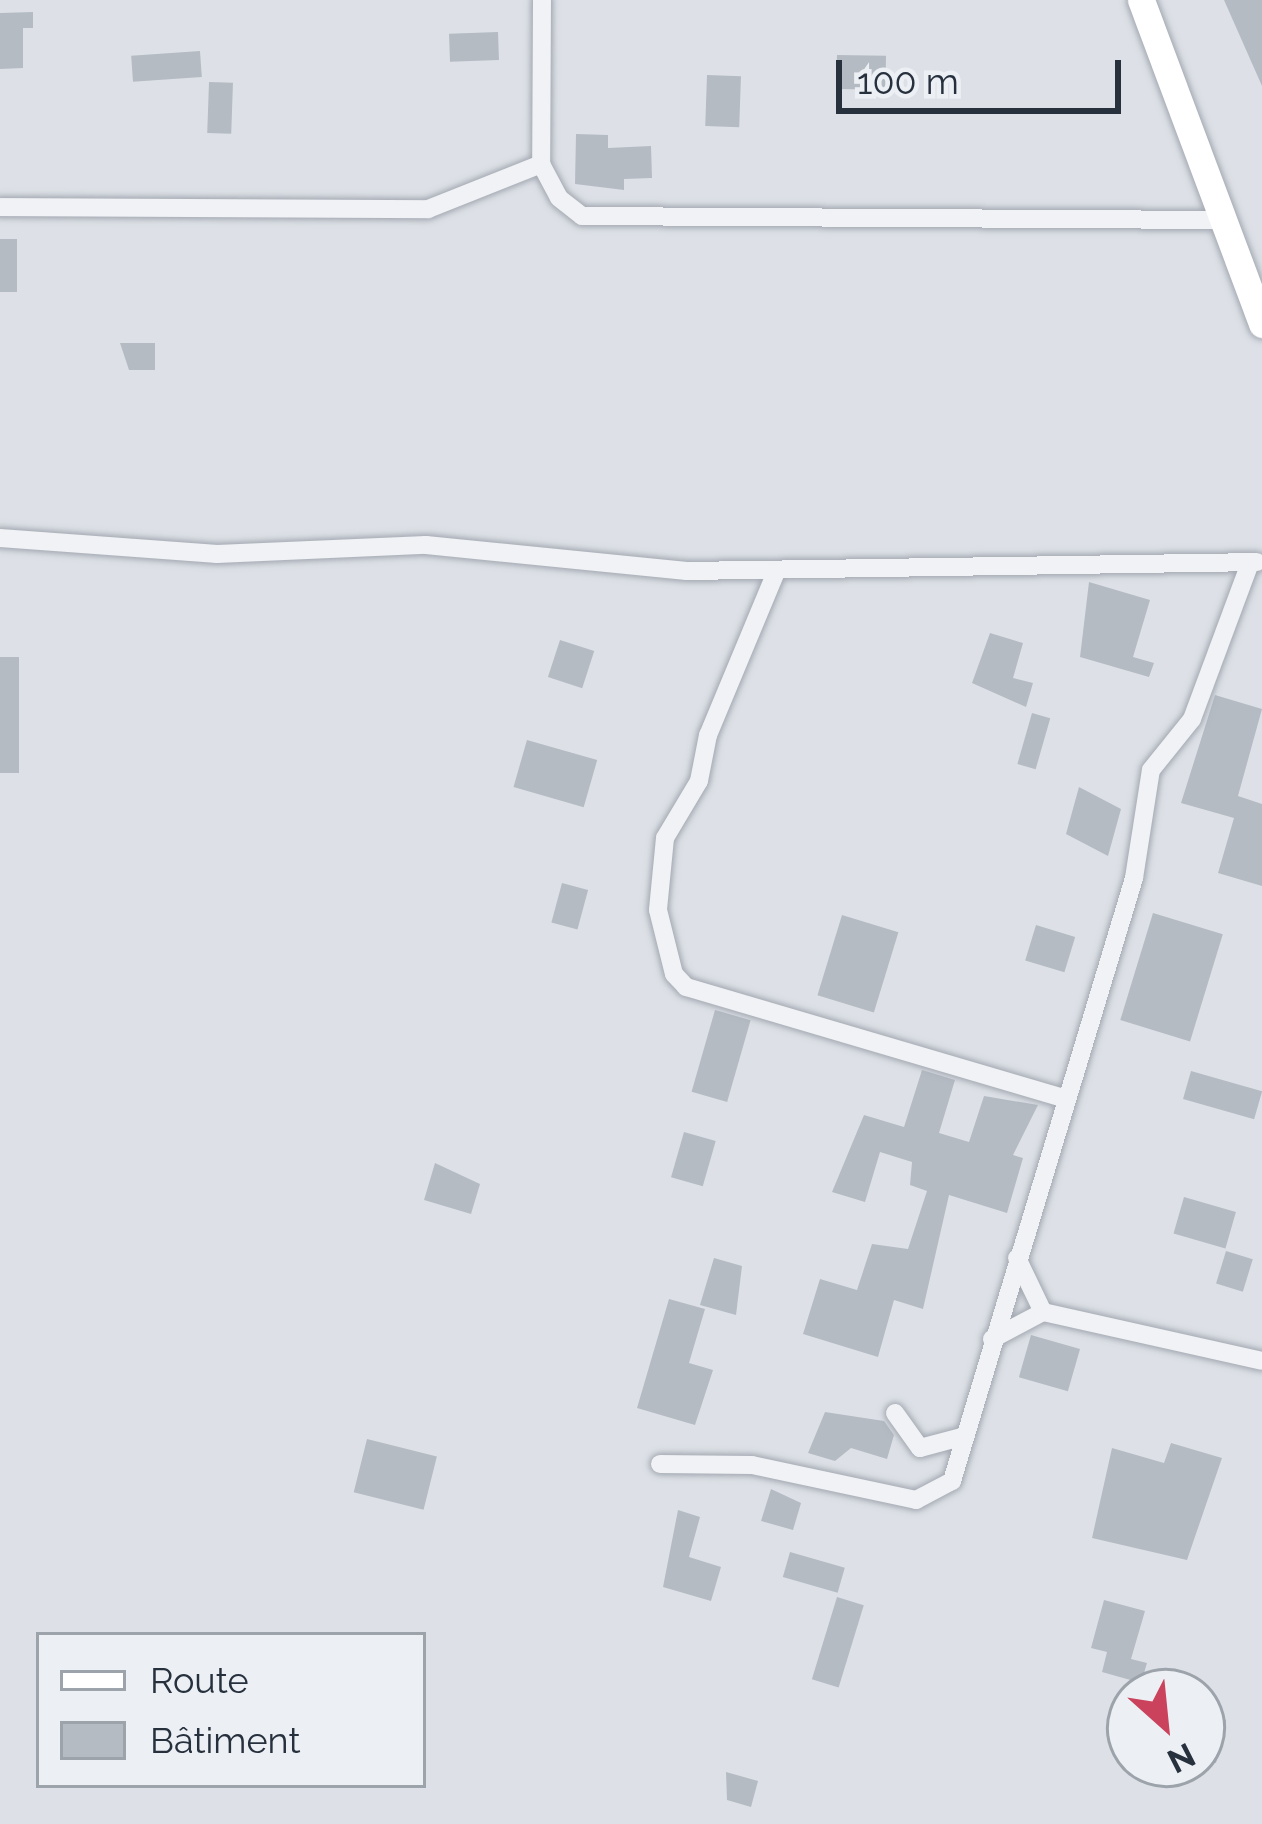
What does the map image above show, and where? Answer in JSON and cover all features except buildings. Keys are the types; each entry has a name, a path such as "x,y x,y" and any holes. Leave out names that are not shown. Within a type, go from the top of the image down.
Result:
{"main road":[{"path":"1142,0 1262,324"}],"street":[{"path":"542,0 541,164 559,198 582,216 1227,220"},
{"path":"0,207 428,209 541,164"},
{"path":"0,538 218,554 426,545 590,568 776,572 1256,562 1192,719 1151,770 1134,878 988,1344 952,1481 916,1500 752,1465 660,1464"},
{"path":"776,572 715,716 699,781 665,838 658,910 674,974 686,987 1063,1098"},
{"path":"1016,1255 1043,1312"},
{"path":"988,1344 1043,1312 1262,1360"},
{"path":"895,1414 920,1448 964,1436"}]}
